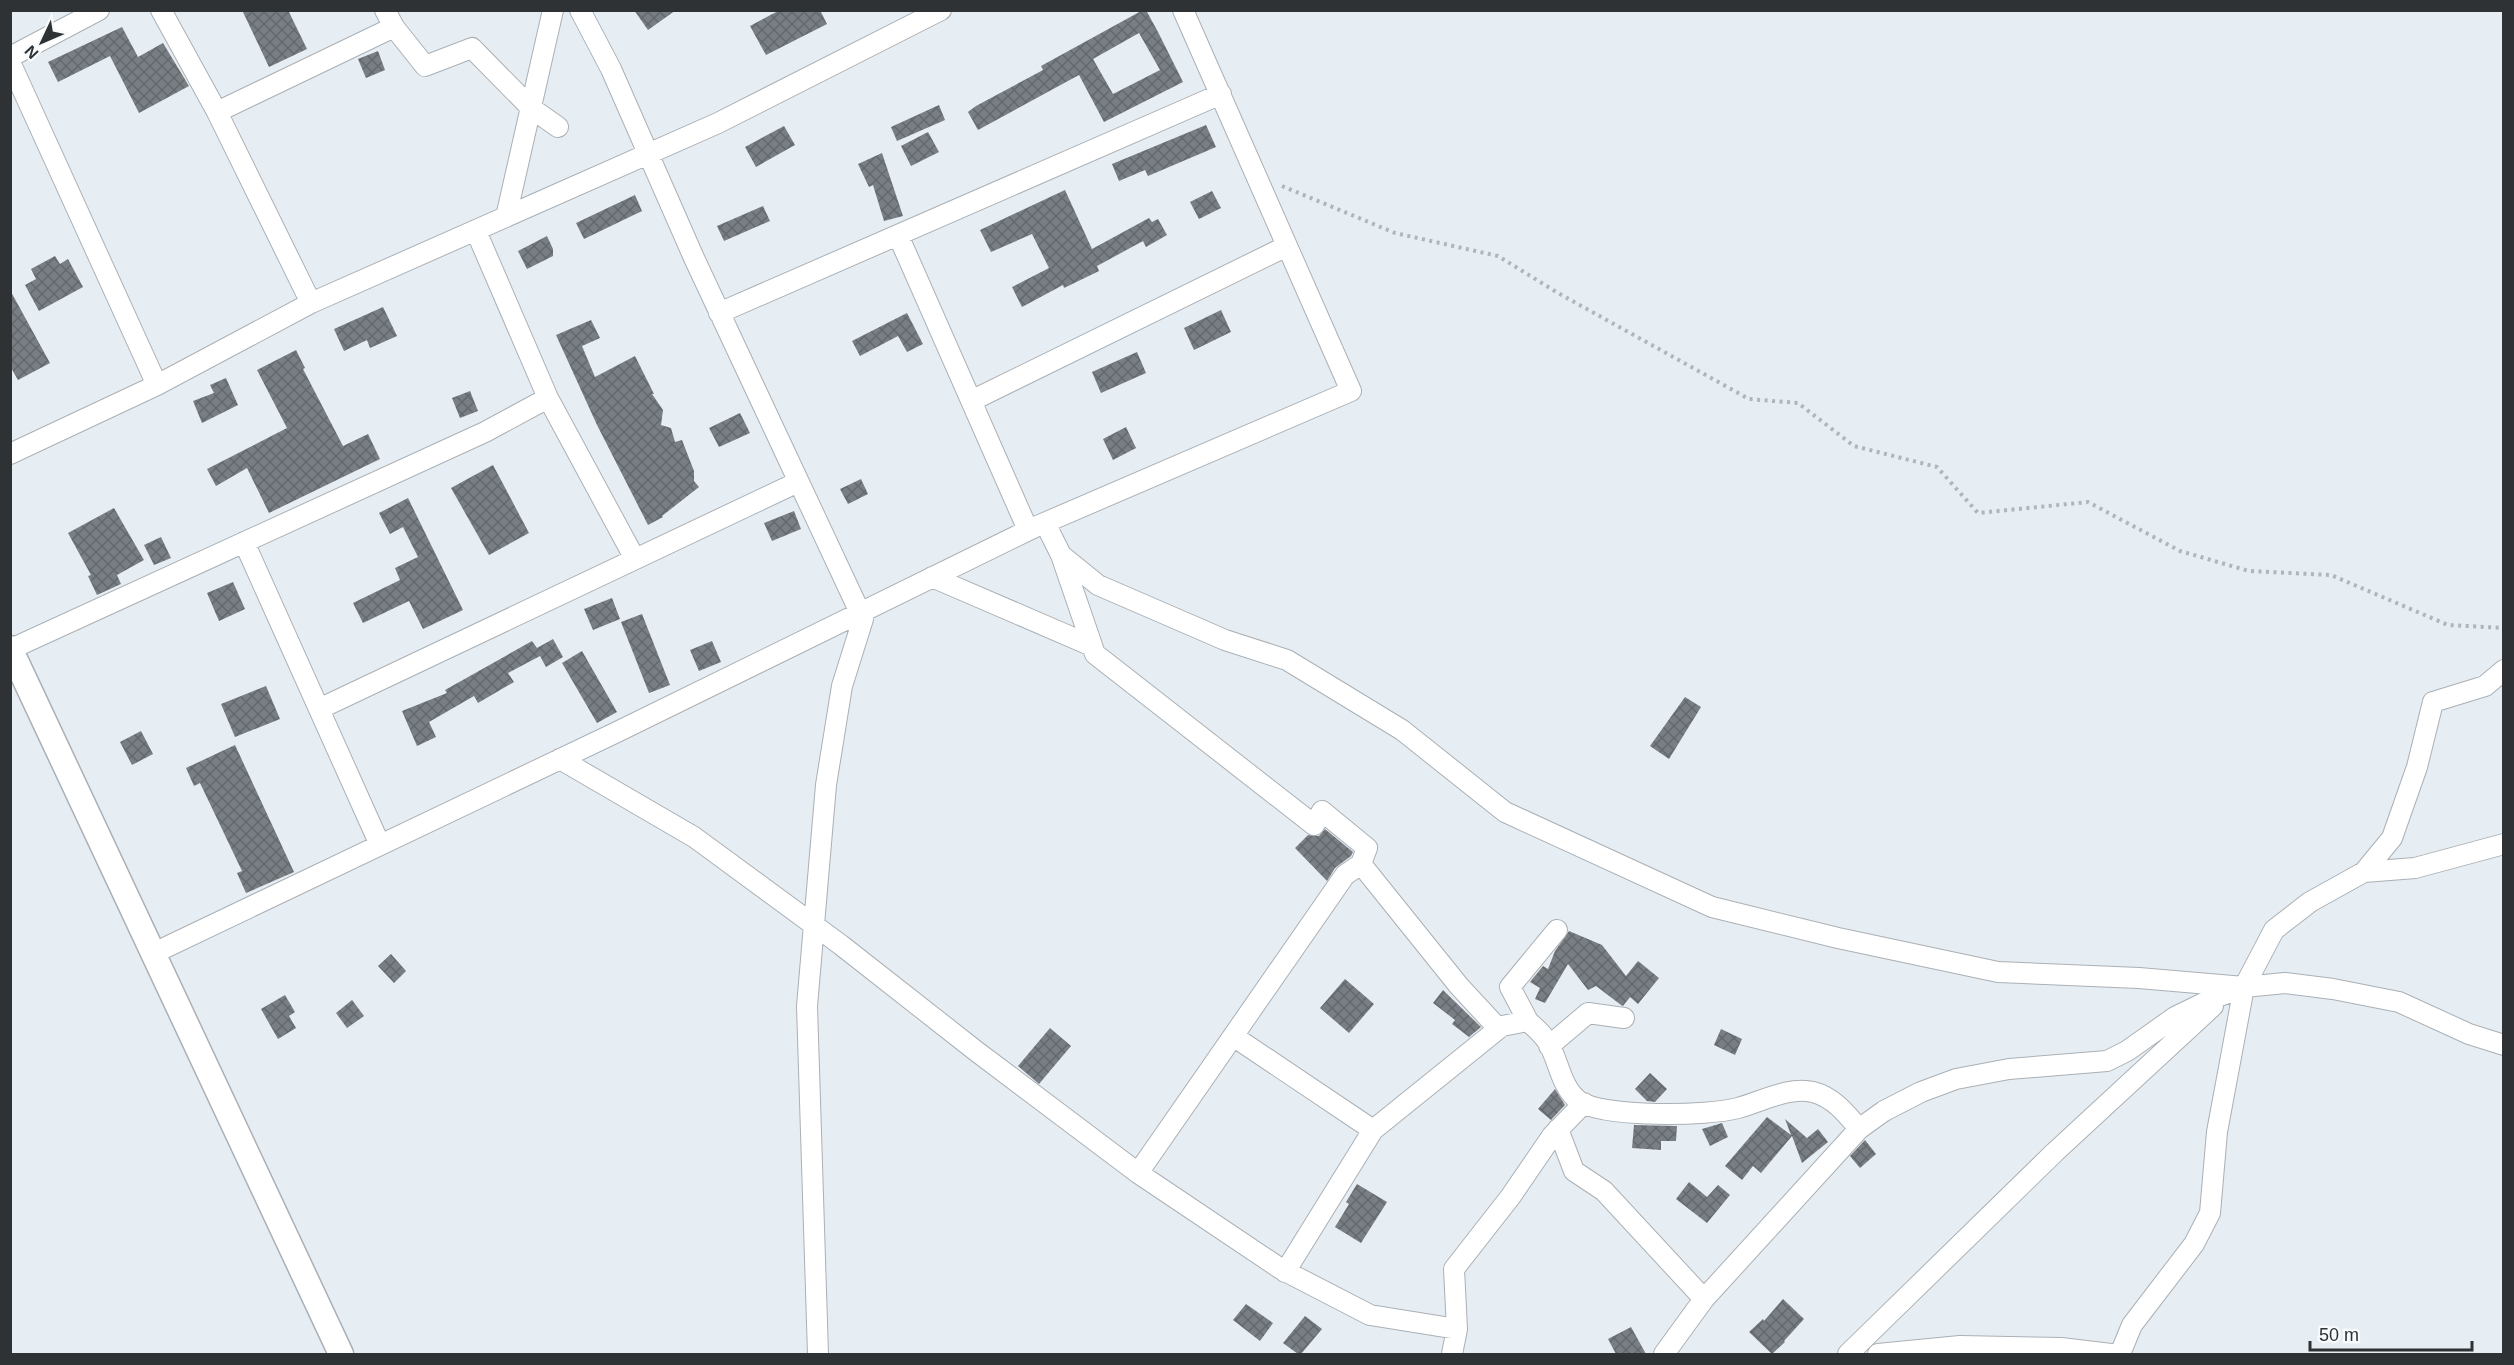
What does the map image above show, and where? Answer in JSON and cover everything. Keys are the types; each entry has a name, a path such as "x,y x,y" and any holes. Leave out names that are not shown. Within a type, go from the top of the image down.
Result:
{"street":[{"path":"10,57 99,10"},
{"path":"161,10 217,112 311,303"},
{"path":"506,217 553,10"},
{"path":"580,10 611,69 719,313 863,619 842,686 826,785 807,1006 818,1354"},
{"path":"10,454 157,385 311,303 718,123 941,10"},
{"path":"154,953 560,759 1036,526 1351,391 1183,10"},
{"path":"217,112 390,19 425,66 472,48 531,108 558,127"},
{"path":"10,62 157,385"},
{"path":"719,313 1221,94"},
{"path":"476,231 548,398 635,559"},
{"path":"898,235 971,401 1036,526 1061,555 1098,585 1225,640 1287,660 1402,730 1505,812 1712,907 1838,938 1998,972 2139,978 2236,990 2285,983 2333,989 2399,1002 2469,1034 2504,1045"},
{"path":"971,401 1287,246"},
{"path":"341,1354 11,648 485,432 548,398"},
{"path":"319,709 798,482"},
{"path":"244,542 380,845"},
{"path":"1061,555 1095,654 1314,825 1322,812 1367,848 1361,864 1345,875 1138,1173"},
{"path":"932,577 1092,646"},
{"path":"1848,1354 2055,1152 2194,1022 2236,990 2274,930 2310,902 2364,872 2392,838 2417,767 2433,702 2485,686 2504,670"},
{"path":"560,759 694,837 814,925 1138,1173 1285,1272 1371,1316 1457,1329"},
{"path":"2364,872 2415,868 2504,844"},
{"path":"1361,864 1459,986 1497,1028 1528,1021"},
{"path":"1557,930 1510,987 1528,1021 1549,1046 1568,1089 1584,1103 1610,1110 1658,1114 1691,1113 1736,1109 1795,1090 1813,1092 1830,1100 1844,1110 1859,1128"},
{"path":"1664,1354 1704,1299 1859,1128 1884,1111 1921,1092 1956,1079 2009,1069 2106,1061 2127,1051 2175,1017 2236,990"},
{"path":"2120,1354 2132,1325 2194,1244 2210,1213 2217,1132 2236,990"},
{"path":"1549,1046 1588,1013 1624,1018"},
{"path":"1285,1272 1373,1130 1502,1026"},
{"path":"1233,1036 1373,1130"},
{"path":"1452,1354 1457,1329 1454,1269 1511,1196 1558,1129 1584,1103"},
{"path":"1558,1129 1574,1171 1604,1191 1704,1299"},
{"path":"1878,1354 1960,1346 2061,1348 2111,1354"}],"path":[{"path":"1262,188 1277,184 1395,232 1498,256 1558,293 1749,399 1798,403 1854,446 1937,467 1978,513 2088,502 2180,551 2249,571 2331,575 2448,625 2504,628"}],"building":[{"path":"242,10 288,10 307,49 269,67"},
{"path":"634,10 676,10 648,30"},
{"path":"780,10 820,10 827,24 766,55 750,26"},
{"path":"1146,10 1183,82 1104,122 1079,75 978,130 968,112 1043,70 1041,66","holes":["1139,33 1160,70 1113,94 1093,59"]},
{"path":"122,27 138,57 163,43 189,86 139,113 110,56 58,82 48,62"},
{"path":"378,51 385,70 366,78 358,59"},
{"path":"939,105 945,120 897,141 891,127"},
{"path":"1206,125 1216,147 1148,176 1145,170 1119,181 1112,164"},
{"path":"784,126 795,145 756,167 745,147"},
{"path":"928,132 939,152 911,166 901,146"},
{"path":"882,153 903,216 884,221 873,185 869,187 858,164"},
{"path":"1065,190 1092,249 1149,218 1152,222 1158,219 1167,235 1146,247 1143,241 1097,266 1099,271 1064,288 1063,285 1022,307 1012,287 1049,268 1032,234 991,252 980,230"},
{"path":"1212,191 1221,208 1199,219 1190,202"},
{"path":"635,195 642,211 584,239 576,223"},
{"path":"763,206 770,221 724,241 717,226"},
{"path":"547,236 553,249 553,256 527,269 518,251"},
{"path":"55,256 60,264 68,259 83,287 39,311 25,285 36,279 31,269"},
{"path":"10,290 50,363 18,380 10,366"},
{"path":"383,307 397,336 370,348 367,340 344,351 334,329"},
{"path":"1221,310 1231,332 1194,350 1184,328"},
{"path":"907,313 923,344 907,352 898,336 860,356 852,341"},
{"path":"591,320 600,338 582,346 595,377 635,356 654,394 652,394 663,410 661,425 671,428 675,442 682,440 694,471 694,481 699,487 663,517 648,525 597,425 556,335"},
{"path":"296,350 305,368 303,369 343,446 368,434 380,459 269,513 247,468 216,486 207,469 287,428 257,370"},
{"path":"1137,352 1146,373 1101,393 1092,372"},
{"path":"226,378 238,405 202,423 193,401 214,393 210,385"},
{"path":"470,391 478,411 460,418 452,398"},
{"path":"740,413 750,433 719,447 709,428"},
{"path":"1126,427 1136,448 1113,460 1103,439"},
{"path":"493,465 529,533 489,555 451,488"},
{"path":"861,479 868,494 848,504 840,489"},
{"path":"408,498 463,610 423,629 409,601 363,623 353,603 400,580 395,568 418,557 403,527 390,534 379,513"},
{"path":"114,508 144,560 117,575 121,584 97,595 88,576 91,575 68,533"},
{"path":"794,511 801,529 772,541 764,523"},
{"path":"161,537 171,558 154,565 144,545"},
{"path":"233,582 245,609 219,621 207,593"},
{"path":"612,598 620,619 593,630 584,609"},
{"path":"642,614 670,685 649,693 621,622"},
{"path":"553,639 563,657 546,667 540,656 508,673 514,682 478,703 474,696 429,722 436,737 417,746 402,711 447,693 445,690 532,641 537,648"},
{"path":"712,641 721,662 699,671 690,650"},
{"path":"582,651 617,712 597,723 562,663"},
{"path":"266,686 280,719 235,737 221,704"},
{"path":"1685,697 1701,707 1669,759 1650,746"},
{"path":"141,731 153,754 132,765 120,742"},
{"path":"235,745 294,872 246,893 237,873 242,871 200,783 194,786 186,768"},
{"path":"1325,829 1353,852 1335,868 1327,881 1295,848 1308,835 1319,836"},
{"path":"1569,931 1602,945 1626,976 1638,961 1659,978 1638,1004 1630,997 1623,1006 1596,986 1588,990 1568,964 1545,1003 1535,999 1540,988 1530,982 1543,966 1548,969 1555,951"},
{"path":"391,954 406,971 394,983 378,966"},
{"path":"1345,979 1374,1004 1349,1033 1320,1008"},
{"path":"1443,990 1481,1027 1469,1037 1452,1024 1455,1020 1433,1003"},
{"path":"285,995 295,1012 289,1016 296,1028 278,1039 261,1009"},
{"path":"352,1000 364,1016 347,1028 336,1013"},
{"path":"1050,1028 1071,1046 1039,1084 1018,1066"},
{"path":"1721,1029 1742,1039 1735,1055 1714,1045"},
{"path":"1650,1073 1667,1089 1655,1102 1647,1101 1635,1089"},
{"path":"1555,1089 1565,1105 1551,1120 1538,1109"},
{"path":"1767,1117 1791,1135 1785,1119 1807,1138 1818,1129 1828,1142 1802,1163 1792,1136 1761,1173 1753,1166 1742,1180 1725,1166"},
{"path":"1722,1123 1728,1137 1710,1146 1702,1129"},
{"path":"1634,1125 1677,1126 1676,1141 1661,1141 1661,1150 1632,1148"},
{"path":"1865,1140 1876,1154 1860,1168 1850,1156"},
{"path":"1689,1182 1707,1197 1718,1185 1730,1195 1707,1223 1676,1199"},
{"path":"1357,1184 1387,1202 1361,1243 1335,1227 1349,1204 1346,1202"},
{"path":"1783,1299 1804,1319 1772,1354 1749,1332 1763,1319 1764,1321"},
{"path":"1246,1304 1273,1323 1260,1341 1233,1320"},
{"path":"1305,1316 1322,1329 1301,1354 1298,1354 1283,1343"},
{"path":"1631,1327 1646,1354 1616,1354 1608,1339"}]}
